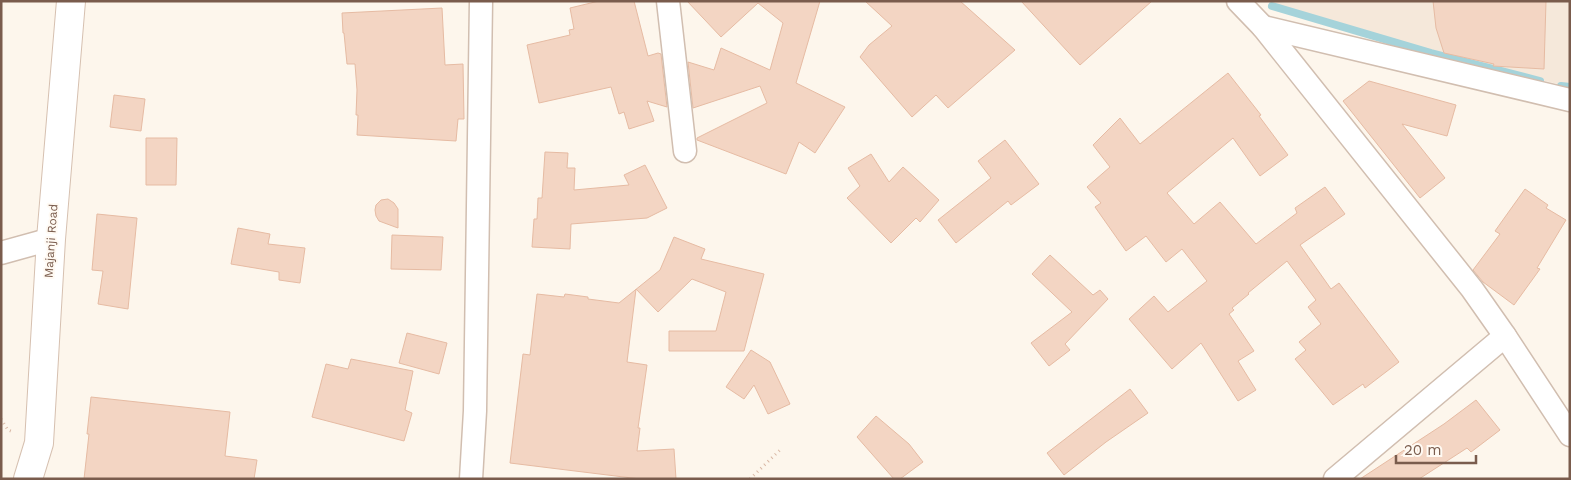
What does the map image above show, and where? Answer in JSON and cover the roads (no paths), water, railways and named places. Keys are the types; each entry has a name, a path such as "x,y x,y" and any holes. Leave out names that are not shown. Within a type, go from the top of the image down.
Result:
{"main road":[{"name":"Majanji Road","path":"28,479 39,443 51,239 71,1"}],"street":[{"path":"471,479 475,411 480,1"},
{"path":"668,1 685,151"},
{"path":"1238,1 1263,27 1472,289 1570,436"},
{"path":"1263,27 1570,100"},
{"path":"1,253 51,239"},
{"path":"1335,479 1505,336"}],"waterway":[{"path":"1272,6 1431,53 1540,81"},
{"path":"1561,86 1570,87"}]}
